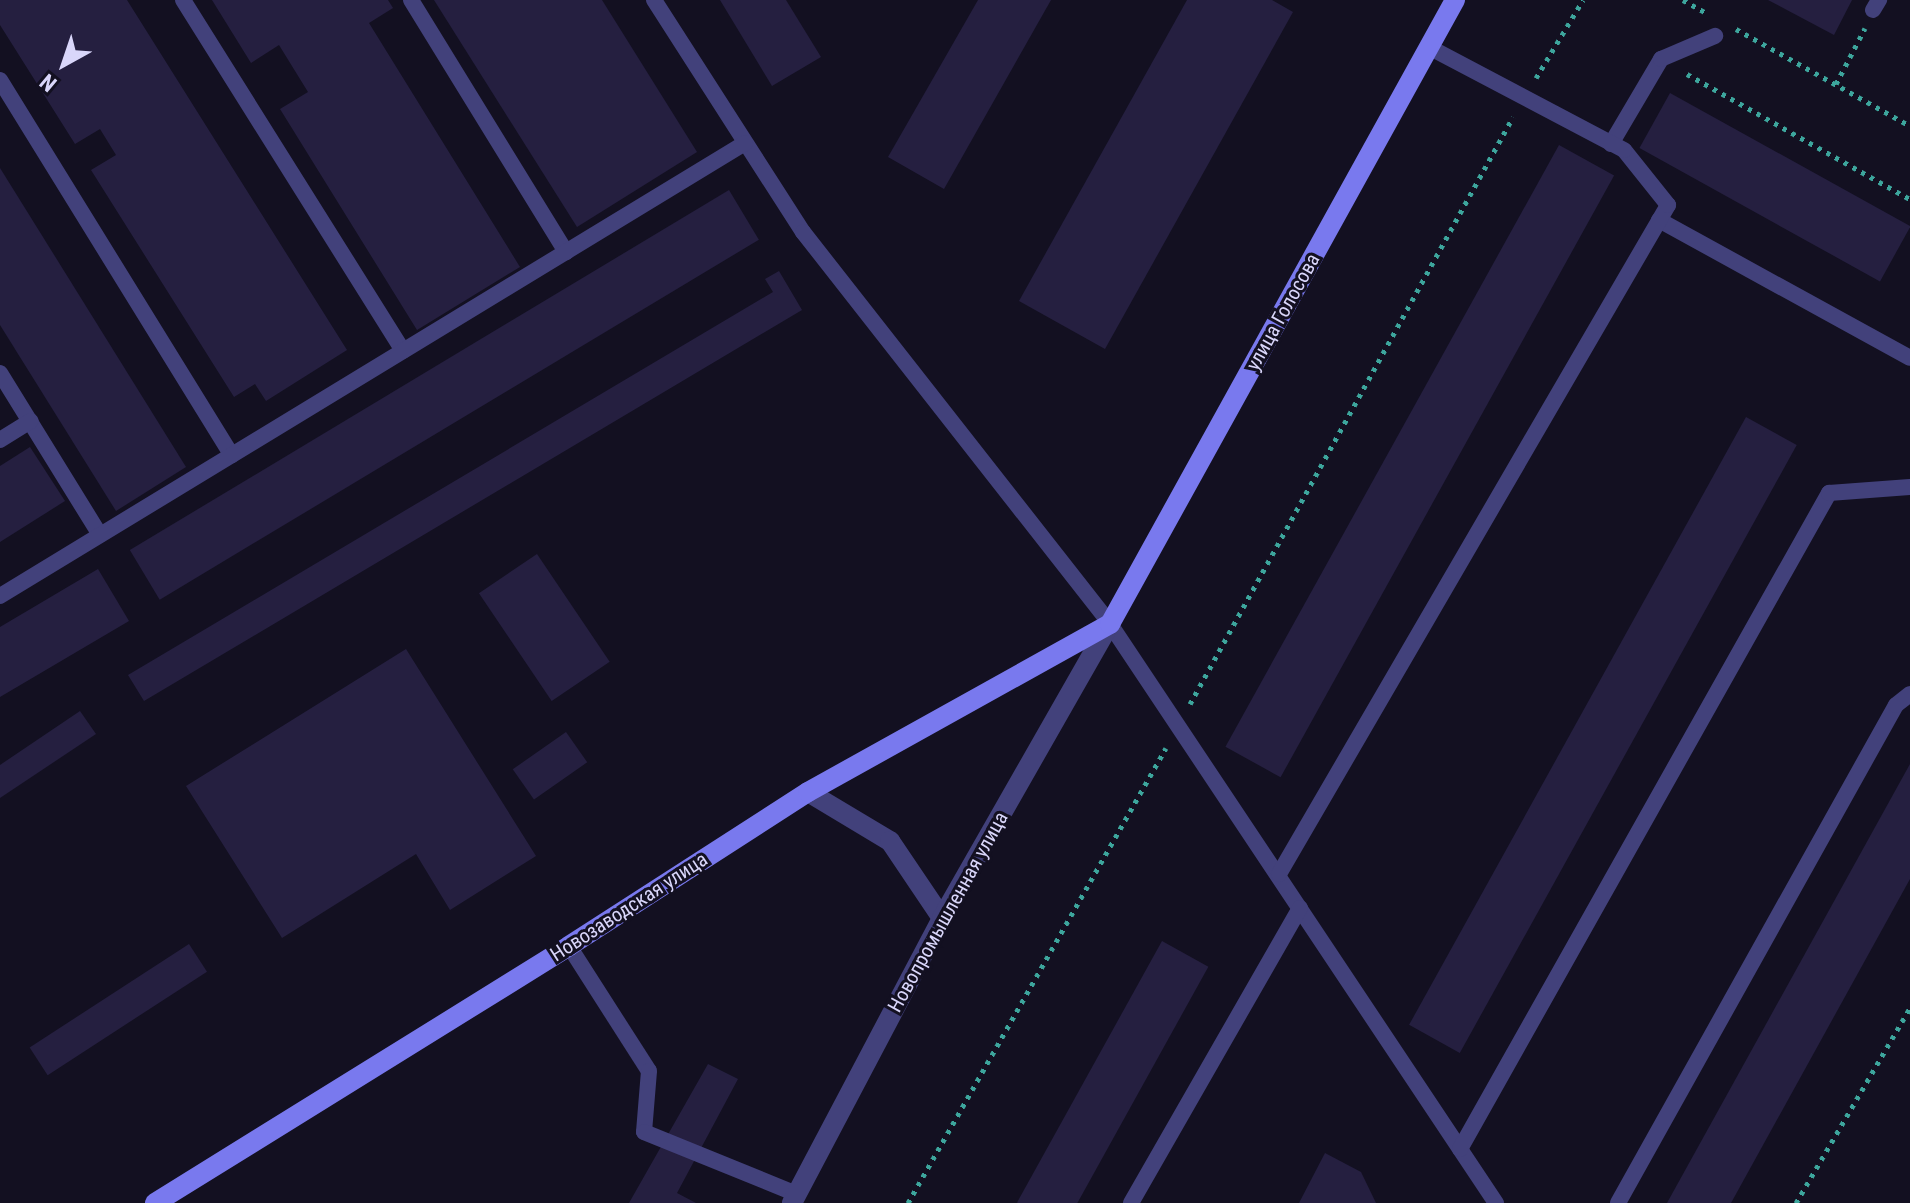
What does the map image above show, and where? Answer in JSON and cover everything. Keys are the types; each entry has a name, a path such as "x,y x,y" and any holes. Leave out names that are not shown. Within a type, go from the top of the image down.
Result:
{"main road":[{"name":"улица Голосова","path":"1110,624 1455,0"},
{"name":"Новозаводская улица","path":"155,1203 569,946 808,792 1110,624"}],"street":[{"name":"Новопромышленная улица","path":"794,1199 942,918 1110,624"},
{"path":"808,792 890,841 942,918"}],"lane":[{"path":"183,0 403,351"},
{"path":"411,0 566,252"},
{"path":"654,0 803,232 1110,624 1496,1203"},
{"path":"1611,144 1661,59 1720,29"},
{"path":"1279,874 1668,205 1624,150 1429,47"},
{"path":"0,80 232,455"},
{"path":"0,596 745,143"},
{"path":"1659,220 1910,358"},
{"path":"0,373 100,535"},
{"path":"0,440 30,421"},
{"path":"1460,1149 1829,493 1910,487"},
{"path":"1618,1203 1896,705 1910,694"},
{"path":"1131,1203 1300,908"},
{"path":"569,946 649,1071 644,1132 794,1199"}],"path":[{"path":"908,1203 1179,725 1524,97 1583,0"},
{"path":"1683,0 1710,15"},
{"path":"1836,84 1876,5"},
{"path":"1720,29 1836,84 1910,126"},
{"path":"1661,59 1910,199"},
{"path":"1796,1203 1910,1008"}],"building":[{"path":"0,0 127,0 347,350 266,401 255,384 234,397 91,170 116,155 100,129 75,144 0,25"},
{"path":"212,0 388,0 393,8 369,23 520,267 417,330 280,109 308,92 279,45 251,63"},
{"path":"434,0 602,0 697,152 577,227"},
{"path":"720,0 786,0 821,57 772,86"},
{"path":"978,0 1051,0 944,189 888,157"},
{"path":"1187,0 1272,0 1293,12 1105,349 1019,301"},
{"path":"1768,0 1852,0 1834,35"},
{"path":"1670,93 1910,226 1880,281 1639,148"},
{"path":"1559,145 1614,176 1281,777 1225,747"},
{"path":"0,168 186,467 116,511 0,325"},
{"path":"729,190 759,240 160,600 130,550"},
{"path":"779,271 802,310 144,701 128,675 773,292 765,279"},
{"path":"1746,417 1797,445 1460,1053 1409,1025"},
{"path":"30,447 65,501 0,542 0,466"},
{"path":"537,554 610,662 552,701 479,593"},
{"path":"98,569 129,621 0,697 0,627"},
{"path":"406,649 536,856 450,910 416,854 282,938 186,786"},
{"path":"80,711 96,734 0,798 0,765"},
{"path":"566,732 587,762 534,800 513,769"},
{"path":"1910,764 1910,879 1731,1203 1667,1203"},
{"path":"1162,941 1208,967 1077,1203 1017,1203"},
{"path":"189,944 207,972 48,1075 30,1047"},
{"path":"708,1064 738,1079 677,1193 696,1203 629,1203"},
{"path":"1325,1153 1361,1172 1376,1203 1299,1203"}]}
